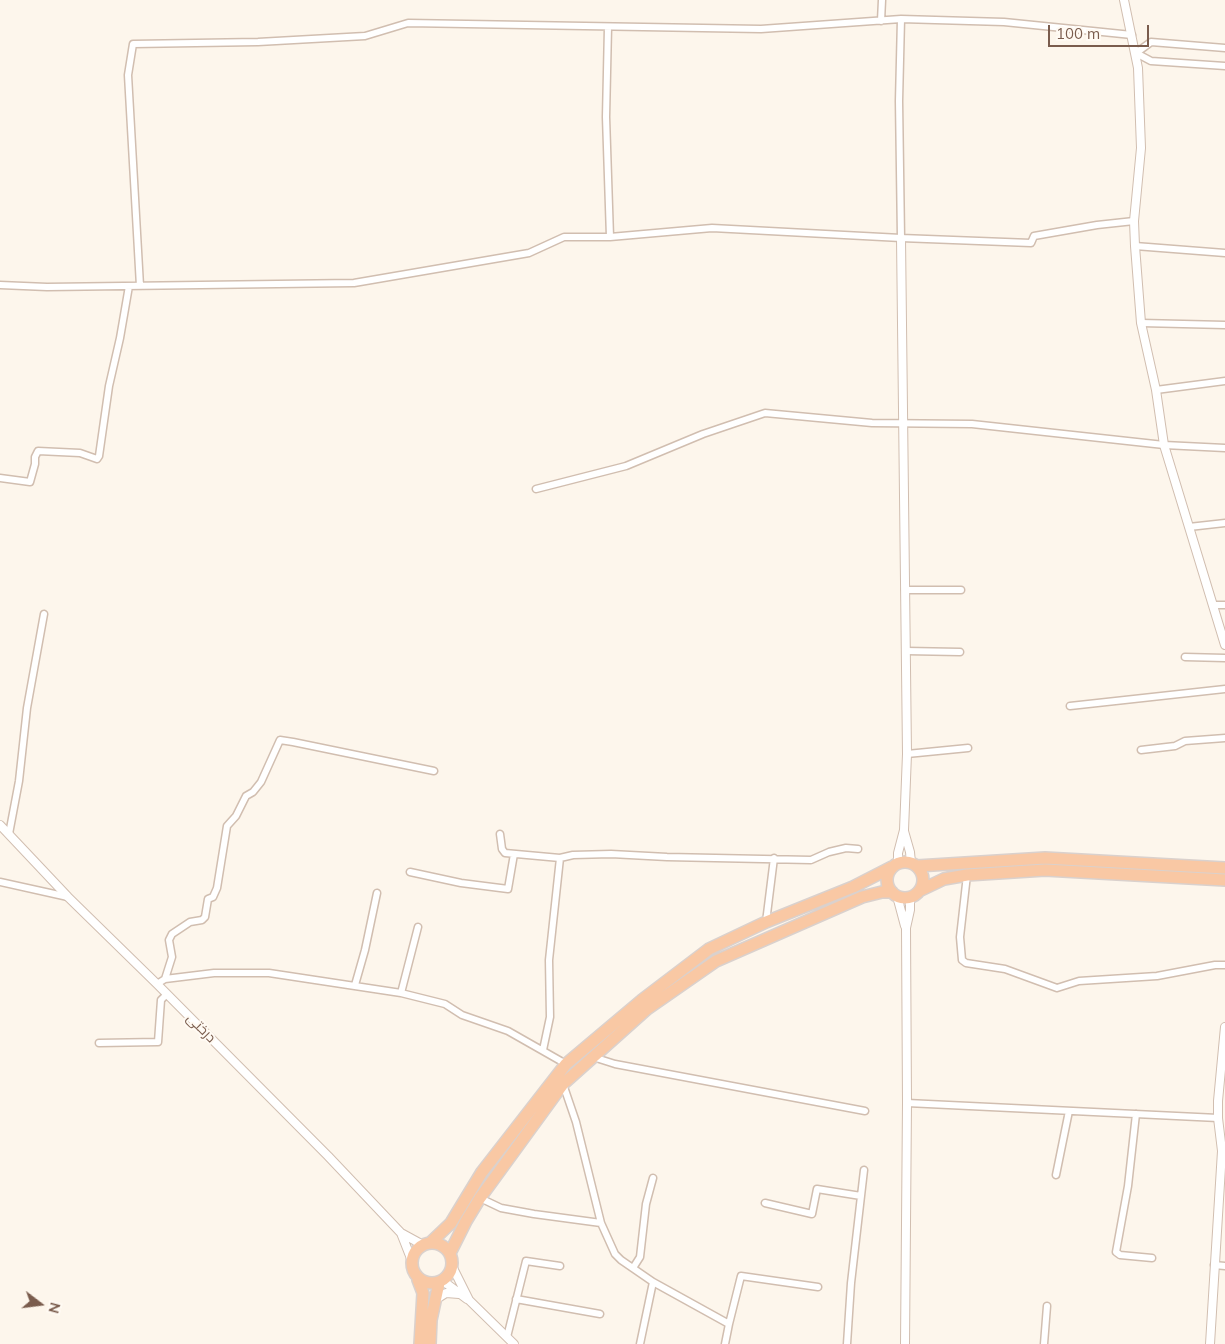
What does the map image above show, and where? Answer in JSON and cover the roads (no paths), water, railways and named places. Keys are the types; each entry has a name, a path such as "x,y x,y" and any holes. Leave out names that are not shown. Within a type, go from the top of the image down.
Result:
{"highway":[{"path":"420,1344 423,1293 414,1275 412,1261 417,1249 427,1244 451,1222 482,1172 566,1064 642,1000 709,949 766,922 853,888 895,865 1045,858 1225,868"},
{"path":"914,864 923,877 923,884 920,890"},
{"path":"894,894 887,880 888,873 895,865"},
{"path":"430,1344 431,1320 435,1300 441,1282 450,1272 452,1266 450,1252 480,1198 563,1084 647,1009 716,961 862,897 882,892 904,898 910,897 920,890 944,879 967,875 1045,870 1225,880"},
{"path":"427,1244 438,1244 450,1252"},
{"path":"418,1280 432,1284 441,1282"}],"street":[{"path":"881,21 882,0"},
{"path":"1124,0 1138,68 1141,148 1134,221 1141,323 1156,390 1164,445 1225,645"},
{"path":"895,865 904,830 908,754 899,101 901,19"},
{"path":"140,286 128,76 133,44 258,42 365,36 408,23 761,28 901,19 1004,22 1132,35"},
{"path":"608,27 606,117 610,237"},
{"path":"1136,53 1150,42 1225,48"},
{"path":"1136,53 1151,61 1225,66"},
{"path":"0,285 47,287 354,284 529,253 564,237 610,237 712,228 1031,243 1034,236 1097,225 1134,221"},
{"path":"1135,246 1225,253"},
{"path":"0,478 30,482 35,464 35,456 38,451 80,453 97,459 129,286"},
{"path":"1141,323 1225,325"},
{"path":"1156,390 1225,381"},
{"path":"536,489 626,466 703,434 766,413 872,424 972,424 1164,445 1225,448"},
{"path":"1189,526 1225,522"},
{"path":"905,590 961,590"},
{"path":"1213,605 1225,605"},
{"path":"9,834 19,781 27,708 44,614"},
{"path":"906,651 960,652"},
{"path":"1185,656 1225,658"},
{"path":"1070,706 1225,689"},
{"path":"1141,750 1175,746 1185,741 1225,738"},
{"path":"165,979 172,957 169,940 172,934 190,922 202,920 205,917 208,899 213,897 217,888 227,826 236,816 246,796 253,792 261,782 280,740 434,771"},
{"path":"908,754 968,748"},
{"name":"درختی","path":"0,825 68,897 328,1156 401,1233"},
{"path":"904,830 914,864"},
{"path":"500,834 503,852 560,858 573,854 611,854 811,860 829,852 846,848 858,849"},
{"path":"410,872 460,883 508,889 510,887 514,854"},
{"path":"543,1050 550,1017 549,960 560,858"},
{"path":"766,922 774,858"},
{"path":"967,875 960,950 962,960 966,963 1005,969 1057,988 1079,981 1157,976 1215,965 1225,965"},
{"path":"0,882 68,897"},
{"path":"355,985 365,950 377,893"},
{"path":"894,894 906,928"},
{"path":"904,1344 907,1102 906,928 910,910 910,897"},
{"path":"401,993 418,927"},
{"path":"157,984 165,979 214,973 269,972 401,993 445,1004 462,1015 508,1031 566,1064"},
{"path":"99,1043 158,1042 161,1000 167,994"},
{"path":"1210,1344 1223,1151 1218,1118 1222,1101 1225,1027"},
{"path":"594,1057 615,1064 865,1111"},
{"path":"563,1084 576,1122 600,1223 615,1254 652,1282 729,1324"},
{"path":"907,1102 1218,1118"},
{"path":"1056,1175 1069,1111"},
{"path":"1136,1114 1128,1186 1116,1252 1120,1255 1152,1258"},
{"path":"848,1344 851,1283 864,1170"},
{"path":"633,1268 640,1257 646,1204 653,1178"},
{"path":"765,1203 812,1214 817,1188 861,1196"},
{"path":"480,1198 501,1208 600,1223"},
{"path":"401,1233 427,1244"},
{"path":"401,1233 412,1261"},
{"path":"507,1337 526,1261 560,1266"},
{"path":"1214,1264 1225,1266"},
{"path":"452,1266 469,1300"},
{"path":"725,1344 741,1276 818,1287"},
{"path":"441,1282 469,1300 514,1344"},
{"path":"640,1344 652,1282"},
{"path":"435,1300 446,1293 460,1295"},
{"path":"516,1299 600,1314"},
{"path":"1044,1344 1047,1306"}]}
